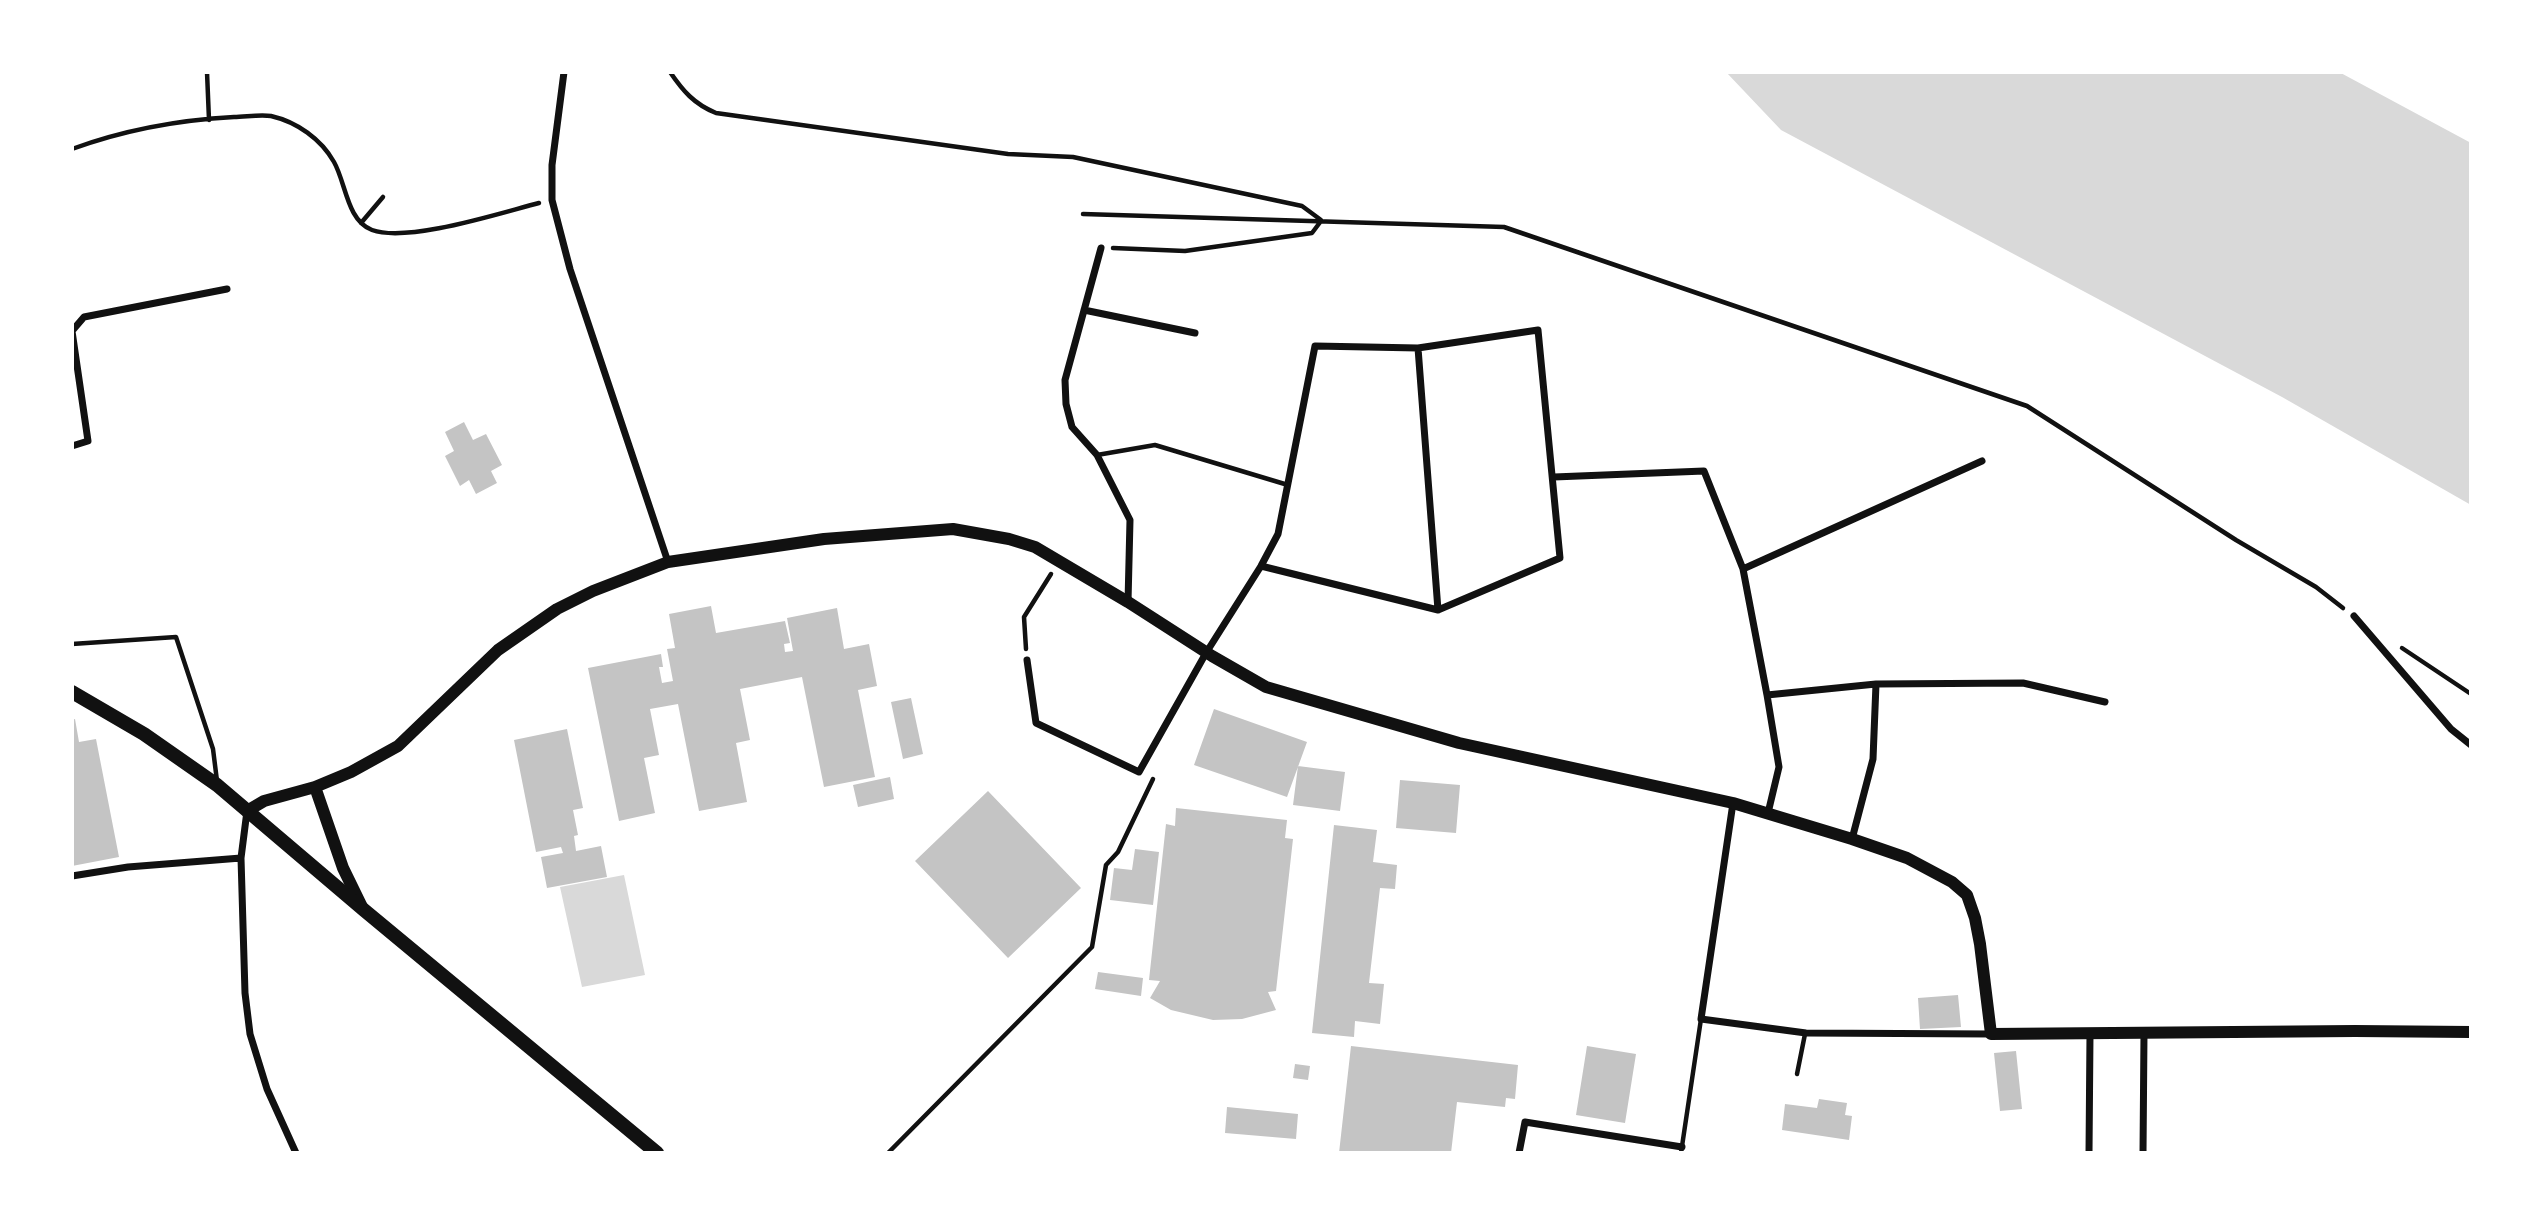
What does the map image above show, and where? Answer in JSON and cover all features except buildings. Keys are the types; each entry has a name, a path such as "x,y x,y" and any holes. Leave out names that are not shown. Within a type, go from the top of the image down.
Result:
{"main road":[{"path":"72,692 145,734 217,785 657,1153"}],"street":[{"path":"564,72 552,165 552,200 570,270 668,562"},
{"path":"1101,248 1066,380 1066,404 1072,427 1097,455 1130,520 1128,602"},
{"path":"72,446 88,442 72,331 84,317 226,289"},
{"path":"1084,310 1195,333"},
{"path":"1027,660 1036,723 1139,772 1206,653 1278,534 1315,346 1418,348 1538,330 1560,558 1438,610 1261,566"},
{"path":"1418,348 1438,610"},
{"path":"1744,569 1982,461"},
{"path":"1554,477 1704,471 1744,569 1779,767 1768,813"},
{"path":"296,1153 267,1089 250,1034 245,993 241,858 247,810 281,795 315,787 351,772 398,746 498,650 557,609 593,591 668,562 824,539 953,529 1009,539 1035,547 1266,687 1459,743 1733,803 1852,839 1907,859 1952,882 1967,895 1980,944 1991,1034"},
{"path":"2354,616 2451,729 2471,745"},
{"path":"1767,695 1876,684 2023,683 2105,702"},
{"path":"1852,839 1873,760 1876,684"},
{"path":"315,787 343,868 364,910"},
{"path":"1733,803 1701,1019 1806,1033 2471,1032"},
{"path":"72,876 128,867 241,858"},
{"path":"2143,1153 2144,1033"},
{"path":"2089,1153 2090,1034"},
{"path":"1519,1153 1525,1122 1681,1150"}],"lane":[{"path":"1097,455 1156,446 1288,485"},
{"path":"72,644 176,637 213,749 217,785"},
{"path":"1681,1150 1701,1019"},
{"path":"1797,1074 1806,1033"}],"path":[{"path":"206,72 209,120"},
{"path":"670,72 681,89 698,105 716,113 1007,154 1073,157 1302,206 1322,221"},
{"path":"72,149 111,135 162,125 269,116 304,130 320,144 334,162 361,223 370,229 385,233 404,233 552,200"},
{"path":"361,223 383,197"},
{"path":"1083,214 1504,227 2027,407 2236,540 2316,587 2354,616"},
{"path":"1101,248 1185,251 1312,233 1322,221"},
{"path":"1027,660 1024,617 1059,561"},
{"path":"2397,645 2471,694"},
{"path":"888,1153 1092,947 1106,865 1118,852 1158,769"}],"shaded area":[{"path":"1726,72 2339,72 2471,143 2471,505 2282,397 1781,130"},
{"path":"624,875 645,975 582,987 560,887"}]}
